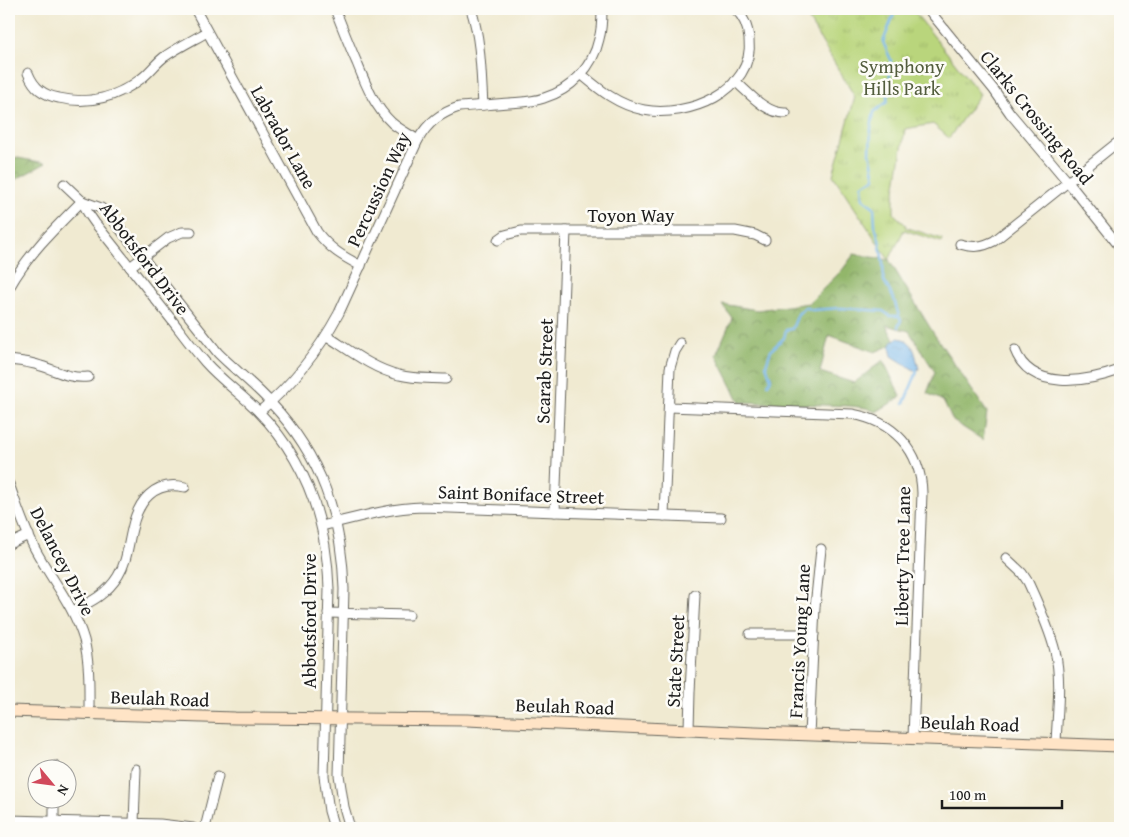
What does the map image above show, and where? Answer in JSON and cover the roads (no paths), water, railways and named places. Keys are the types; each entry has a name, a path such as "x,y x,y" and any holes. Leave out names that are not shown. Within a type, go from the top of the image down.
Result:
{"main road":[{"name":"Beulah Road","path":"9,711 179,717 468,720 1120,746"}],"street":[{"name":"Labrador Lane","path":"195,9 317,232 333,250 361,266"},
{"path":"335,9 374,101 383,113 402,131 418,140"},
{"path":"471,9 478,40 483,105"},
{"name":"Percussion Way","path":"259,412 271,402 308,362 327,336 339,314 418,140 430,123 449,110 460,107 532,101 543,99 565,88 581,74 595,54 601,30 602,9"},
{"path":"581,74 603,93 615,100 644,110 657,112 671,111 698,105 724,92 735,81 746,64 749,54 749,32 742,16 735,9"},
{"name":"Clarks Crossing Road","path":"928,9 1120,247"},
{"path":"28,73 35,86 47,95 66,100 93,100 115,94 134,84 168,54 207,32"},
{"path":"735,81 767,108 774,112 786,113"},
{"path":"960,244 978,247 994,241 1120,141"},
{"path":"9,288 32,252 82,200 64,184"},
{"name":"Abbotsford Drive","path":"82,200 101,208 109,215 218,353 271,402 300,439 312,459 325,488 336,523 344,566 339,775 344,807 350,828"},
{"name":"Abbotsford Drive","path":"82,200 95,223 207,364 259,412 283,441 299,466 308,487 322,526 328,568 324,776 329,811 334,828"},
{"name":"Toyon Way","path":"498,240 512,232 521,231 735,231 755,235 765,240"},
{"name":"Scarab Street","path":"555,512 566,231"},
{"path":"130,267 168,238 182,232 191,232"},
{"path":"327,336 384,370 411,377 446,379"},
{"path":"664,516 670,368 680,344"},
{"path":"1015,350 1018,358 1030,371 1050,379 1063,381 1077,380 1108,375 1120,370"},
{"path":"9,360 39,365 73,377 88,377"},
{"name":"Liberty Tree Lane","path":"669,407 852,414 876,420 888,427 905,444 917,466 922,493 912,738"},
{"name":"Delancey Drive","path":"9,484 29,536 52,580 73,612 80,630 87,656 89,713"},
{"path":"73,612 103,594 119,575 128,552 135,517 146,498 160,487 177,486 185,488"},
{"name":"Saint Boniface Street","path":"322,526 389,511 435,507 721,518"},
{"path":"9,544 29,536"},
{"name":"Francis Young Lane","path":"809,735 821,548"},
{"path":"1006,558 1022,573 1028,582 1050,634 1055,652 1058,687 1056,744"},
{"name":"State Street","path":"689,729 695,594"},
{"path":"328,613 409,615"},
{"path":"750,634 814,634"},
{"path":"134,823 136,769"},
{"path":"205,828 218,776"},
{"path":"54,810 54,821"},
{"path":"9,820 160,824 193,828"}],"water":[{"path":"897,338 907,341 911,345 919,369 914,370 892,356 890,347"}],"waterway":[{"path":"896,9 883,42 891,60 887,102 874,112 871,128 870,153 875,178 862,185 863,199 874,207 875,226 883,263 884,281 894,299 901,320 898,327"},
{"path":"768,384 771,379 766,365 771,350 784,338 786,330 792,329 798,314 805,307 812,310 841,308 883,311 890,316 899,316"},
{"path":"904,403 917,372 915,368"}],"park label":[{"name":"Symphony Hills Park","path":"902,77"}]}
